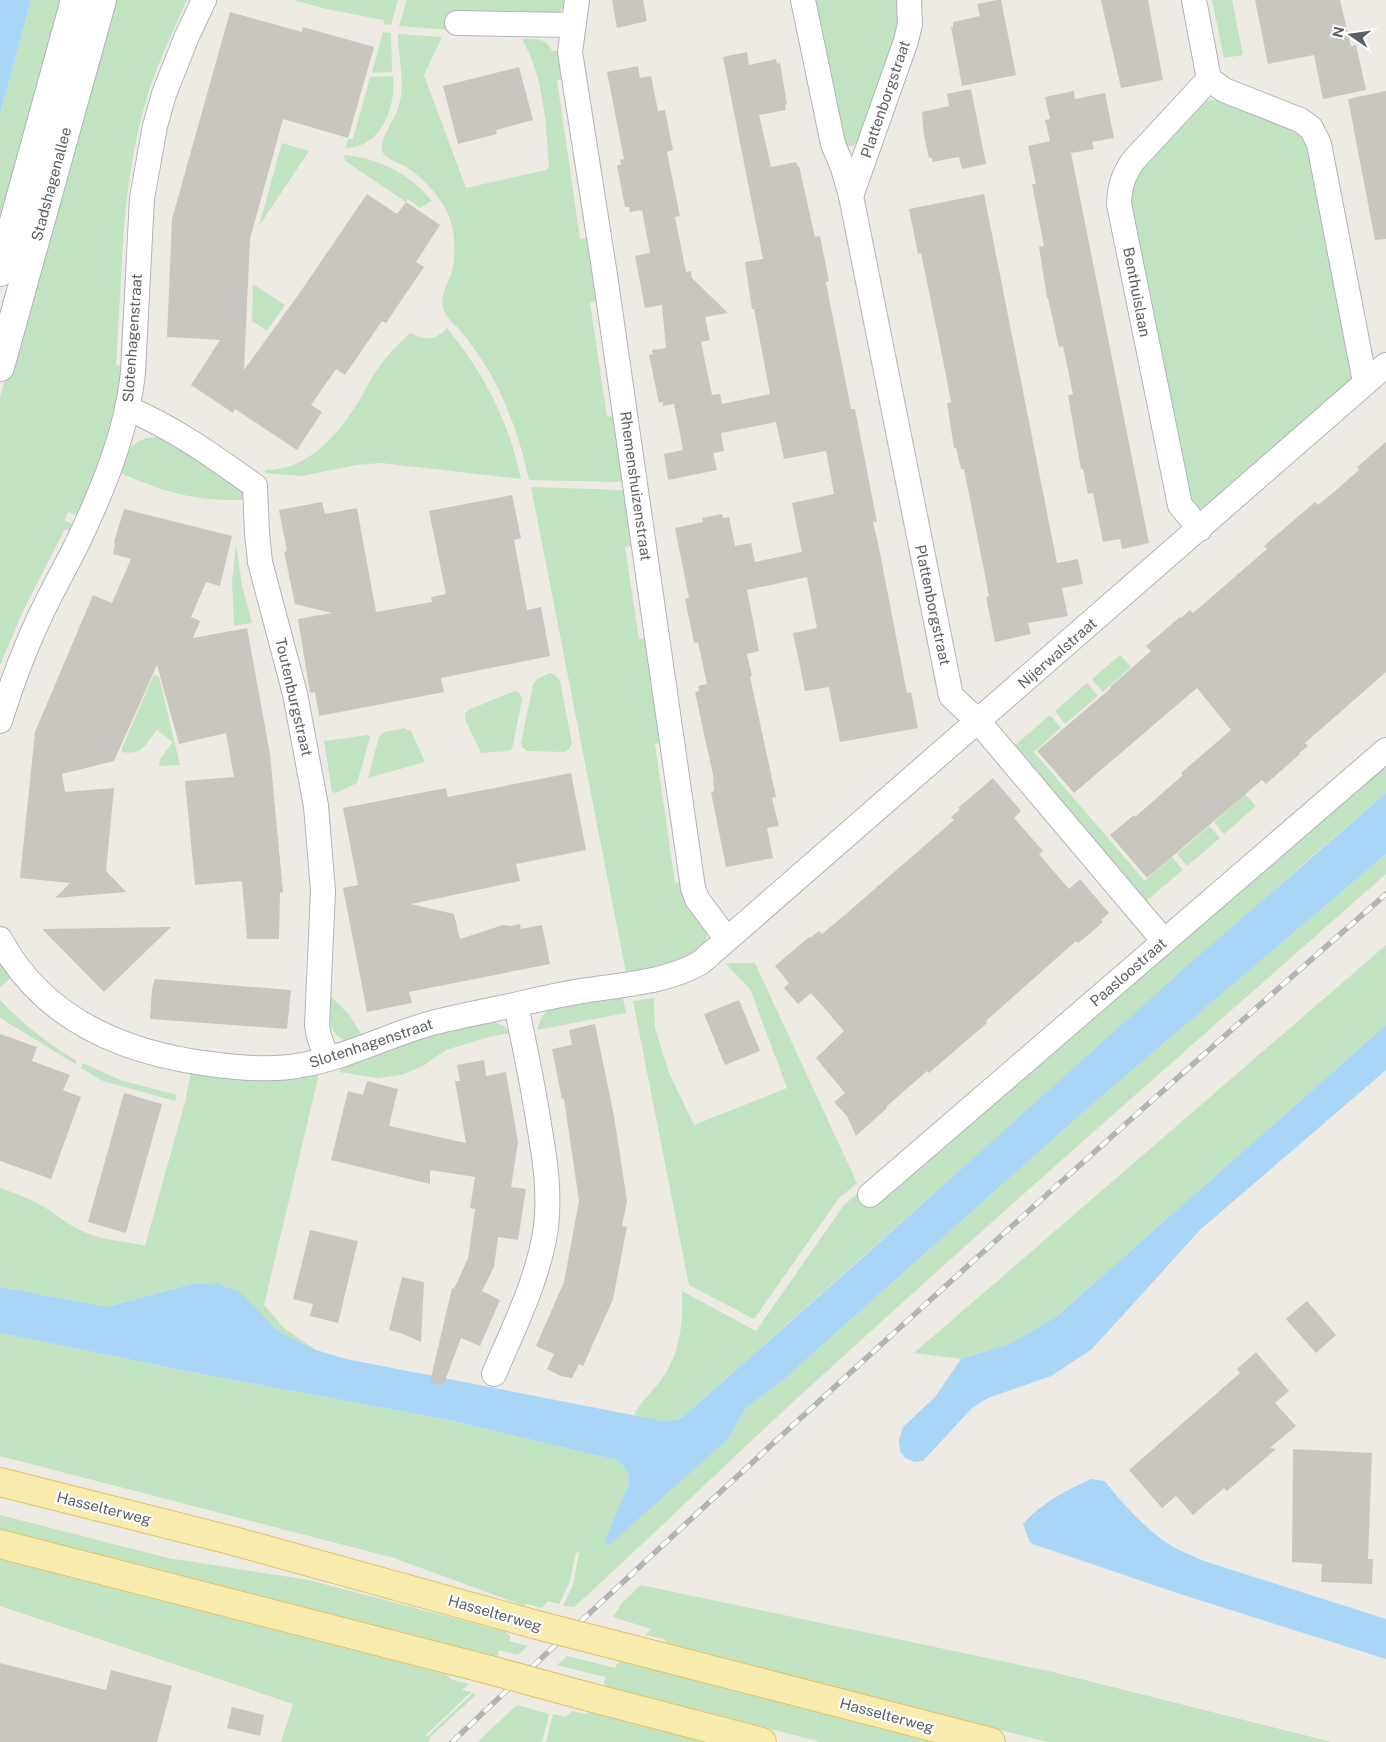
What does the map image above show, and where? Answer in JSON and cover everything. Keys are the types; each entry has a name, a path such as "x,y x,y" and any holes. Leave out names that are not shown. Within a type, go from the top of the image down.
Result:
{"main road":[{"name":"Stadshagenallee","path":"0,272 76,0"},
{"name":"Stadshagenallee","path":"0,367 102,0"},
{"name":"Hasselterweg","path":"0,1482 230,1540 537,1625 991,1742"},
{"path":"0,1544 762,1742"}],"street":[{"name":"Slotenhagenstraat","path":"0,721 34,628 77,545 101,490 128,408 137,321 142,198 155,126 164,94 187,36 204,0"},
{"name":"Rhemenshuizenstraat","path":"577,0 570,52 605,276 693,888 697,899 726,938"},
{"name":"Plattenborgstraat","path":"803,0 832,144 843,168 851,196 951,696 978,721 1164,941"},
{"name":"Plattenborgstraat","path":"851,196 906,41 910,24 909,0"},
{"path":"1194,0 1209,79 1224,90 1300,120 1311,128 1319,144 1365,382"},
{"path":"457,23 573,25"},
{"name":"Benthuislaan","path":"1200,529 1180,505 1119,204 1124,175 1133,161 1209,79"},
{"name":"Nijerwalstraat","path":"726,938 1200,529 1386,365"},
{"name":"Toutenburgstraat","path":"128,408 178,432 255,486 256,533 260,562 295,694 316,806 323,891 317,1026 328,1059"},
{"name":"Paasloostraat","path":"870,1195 1386,750"},
{"name":"Slotenhagenstraat","path":"0,939 21,973 43,996 68,1016 104,1036 126,1046 172,1058 222,1066 253,1068 300,1066 351,1053 432,1023 516,1004 665,977 685,971 700,963 726,938"},
{"path":"494,1374 532,1280 546,1228 548,1196 545,1160 533,1086 516,1004"}],"green space":[{"path":"31,0 69,0 0,248 0,114"},
{"path":"110,0 187,0 149,91 133,159 124,227 116,365 125,366 112,431 79,517 68,512 64,520 76,526 73,532 65,529 25,607 0,665 0,397"},
{"path":"294,0 398,0 391,25 384,24 384,20 326,9"},
{"path":"407,0 566,0 565,6 558,13 450,30 399,26"},
{"path":"812,0 899,0 902,16 859,140 853,146 846,146 842,143"},
{"path":"1212,0 1232,0 1243,55 1224,58"},
{"path":"383,32 391,33 392,72 372,73"},
{"path":"398,34 442,37 424,75 466,188 546,170 549,167 543,101 535,69 522,39 544,41 550,46 552,51 560,51 565,79 557,80 580,239 588,238 597,301 590,303 607,417 614,416 624,482 529,480 517,434 492,376 443,308 443,294 452,271 454,255 453,231 445,208 423,180 406,167 389,159 382,151 383,141 400,102 402,83"},
{"path":"393,76 392,100 384,123 369,141 358,146 346,148 348,139 353,139 370,77"},
{"path":"1214,100 1298,130 1306,137 1354,378 1206,509 1201,509 1190,502 1128,198 1132,178 1204,101"},
{"path":"282,143 309,151 259,226"},
{"path":"344,155 370,160 393,169 414,183 432,201 420,208 408,199 406,202 345,161"},
{"path":"253,284 285,305 267,331 252,321"},
{"path":"447,328 484,381 493,399 510,438 521,479 381,463 357,465 302,476 265,473 265,470 280,469 306,459 328,441 347,419 382,362 410,333 430,338"},
{"path":"157,437 166,439 242,489 246,500 210,499 180,494 150,485 116,471 131,447 142,440"},
{"path":"531,487 625,490 633,545 625,547 639,639 647,638 662,742 655,744 675,883 683,882 707,934 704,949 698,957 627,978"},
{"path":"236,545 242,585 252,623 234,626 232,582"},
{"path":"1120,655 1131,667 1103,692 1092,679"},
{"path":"550,673 555,675 560,681 572,744 564,752 527,751 522,747 521,743 533,685 537,679"},
{"path":"154,674 159,677 180,765 159,766 160,759 173,742 157,730 143,748 135,752 122,752 122,748"},
{"path":"1087,683 1098,696 1065,724 1055,711"},
{"path":"515,691 520,694 522,700 512,749 481,753 465,719 465,714 468,710"},
{"path":"1050,715 1061,728 1034,752 1145,881 1172,857 1183,870 1145,902 1012,748"},
{"path":"404,728 411,731 425,762 368,778 379,737 384,732"},
{"path":"367,735 370,737 357,783 336,793 332,792 324,741"},
{"path":"1386,762 1386,793 1301,866 683,1417 665,1421 634,1415 661,1379 675,1355 680,1334 682,1291 756,1331 844,1205 857,1194 869,1208"},
{"path":"1245,794 1256,806 1224,834 1214,822"},
{"path":"1209,826 1220,838 1187,866 1177,854"},
{"path":"1386,854 1386,874 896,1308 574,1607 563,1606 573,1585 579,1552 576,1553 570,1581 559,1604 548,1601 542,1608 527,1604 524,1606 394,1558 0,1456 0,1333 196,1373 444,1419 617,1460 627,1471 629,1476 628,1484 605,1541 728,1439 746,1408 782,1381 1089,1107"},
{"path":"1386,945 1386,1025 1056,1317 1010,1344 961,1359 914,1353"},
{"path":"0,959 13,976 0,987"},
{"path":"755,963 857,1183 839,1198 754,1319 689,1285 633,1001 654,998 655,1028 669,1073 694,1125 787,1088 750,989 726,964"},
{"path":"622,994 626,1013 537,1030 541,1018 549,1009"},
{"path":"330,995 350,1016 365,1040 350,1041 342,1039 337,1035 331,1023"},
{"path":"0,1000 36,1033 77,1061 75,1064 0,1018"},
{"path":"492,1021 504,1026 510,1033 489,1037 446,1050 423,1066 401,1075 377,1078 339,1072 341,1065 431,1034"},
{"path":"83,1063 120,1080 177,1095 175,1101 103,1081 81,1068"},
{"path":"318,1071 318,1078 264,1305 285,1329 316,1350 283,1334 228,1287 210,1283 191,1284 108,1307 0,1287 0,1188 37,1203 89,1234 145,1246 185,1102 191,1072"},
{"path":"0,1515 168,1558 309,1580 506,1632 511,1637 509,1641 528,1646 518,1655 499,1650 498,1655 494,1657 0,1529"},
{"path":"0,1559 446,1674 450,1679 469,1684 462,1690 471,1692 426,1735 427,1737 473,1693 476,1695 430,1737 429,1742 281,1742 293,1704 0,1606"},
{"path":"641,1585 1053,1672 1332,1742 1047,1742 667,1644 664,1639 645,1635 651,1629 613,1617 622,1603"},
{"path":"567,1656 615,1668 622,1661 933,1742 821,1742 607,1687 604,1683 605,1677 557,1665"},
{"path":"517,1705 549,1714 542,1742 477,1742"},
{"path":"572,1711 585,1714 590,1712 708,1742 546,1742 553,1714 566,1717"}],"water":[{"path":"0,0 31,0 0,114"},
{"path":"1386,793 1386,854 1089,1107 782,1381 746,1408 728,1439 608,1546 605,1541 629,1484 626,1470 617,1460 444,1419 196,1373 0,1333 0,1287 108,1307 191,1284 219,1284 244,1296 283,1334 316,1350 346,1359 663,1421 676,1420 683,1417 1188,965"},
{"path":"1386,1025 1386,1070 1200,1230 1092,1349 1051,1376 988,1398 972,1408 923,1461 915,1462 905,1458 900,1451 899,1440 903,1427 935,1397 961,1359 1010,1344 1056,1317"},
{"path":"1091,1479 1105,1481 1129,1510 1169,1545 1204,1561 1386,1619 1386,1659 1180,1594 1030,1543 1023,1524 1030,1516 1055,1498"}],"building":[{"path":"612,0 643,0 647,21 617,28"},
{"path":"1001,0 1016,75 962,86 951,27 953,27 953,22 980,16 977,4"},
{"path":"1101,0 1148,0 1163,80 1121,88"},
{"path":"1255,0 1340,0 1351,46 1356,45 1366,90 1323,99 1314,55 1268,64"},
{"path":"230,12 302,32 303,27 374,47 348,138 283,119 250,239 244,370 367,194 397,214 406,202 440,225 416,262 424,267 386,323 382,321 345,375 336,369 311,405 322,412 297,450 235,409 233,413 191,385 220,340 167,337 172,219"},
{"path":"747,52 749,65 776,59 777,64 780,63 787,104 785,105 786,110 759,115 771,167 796,162 799,166 815,237 820,236 829,281 826,282 851,409 855,409 877,522 873,522 907,693 911,692 918,728 840,742 829,687 805,691 793,633 817,628 807,577 747,590 759,651 747,654 752,676 750,677 776,797 772,798 779,826 767,828 773,858 726,867 711,792 714,791 713,775 695,692 699,691 698,686 707,684 698,642 694,643 685,599 689,598 675,528 703,522 702,518 722,514 723,518 729,517 735,546 751,543 755,562 802,552 792,503 834,494 826,451 784,459 776,422 721,433 724,451 713,453 717,470 668,480 664,454 683,450 674,404 663,406 663,402 659,403 649,355 653,354 652,350 666,348 662,305 645,308 635,256 650,253 642,210 630,212 629,207 625,207 617,165 621,165 620,160 624,159 607,72 638,66 640,78 651,76 658,111 665,110 673,150 667,152 680,216 675,217 686,272 691,271 692,278 728,313 705,317 710,340 701,342 712,395 720,394 722,404 770,394 754,309 752,309 745,262 763,259 723,57"},
{"path":"519,67 533,120 496,130 497,134 458,144 443,86"},
{"path":"971,89 986,164 962,169 959,157 932,162 932,158 929,158 924,136 922,112 949,106 947,94"},
{"path":"1074,91 1075,99 1105,93 1114,138 1092,142 1094,149 1071,153 1149,543 1122,549 1120,539 1103,542 1093,493 1088,494 1083,469 1081,469 1068,395 1073,394 1063,346 1059,347 1047,298 1039,247 1044,246 1032,184 1036,184 1028,146 1050,141 1045,120 1050,119 1045,97"},
{"path":"1386,91 1386,239 1375,240 1348,99"},
{"path":"984,194 1057,563 1078,559 1083,584 1062,588 1068,616 1028,623 1031,634 995,642 986,597 989,596 964,469 961,469 956,448 954,448 947,403 951,402 943,360 921,253 918,254 909,209"},
{"path":"1386,442 1386,672 1305,743 1308,746 1266,784 1262,780 1147,878 1110,835 1134,815 1135,817 1183,775 1181,773 1231,730 1197,688 1074,793 1037,751 1151,651 1146,646 1180,617 1190,610 1193,613 1267,549 1264,546 1315,502 1318,505 1335,491 1359,470 1357,467"},
{"path":"512,495 521,538 514,540 527,610 541,607 550,656 441,678 444,692 319,716 315,692 310,693 298,619 332,613 295,604 284,552 287,551 279,510 322,502 325,514 357,508 376,612 432,602 431,597 446,594 429,511"},
{"path":"124,509 232,536 220,586 206,582 191,617 200,621 193,638 247,628 270,754 283,892 280,893 279,939 247,939 242,881 195,885 185,781 234,777 226,733 179,744 157,665 114,761 62,774 65,792 114,788 106,871 126,892 55,898 70,883 20,878 35,732 93,595 112,603 131,559 113,554 114,542"},
{"path":"571,773 586,850 516,864 520,881 411,904 454,914 460,939 503,925 520,924 521,929 542,925 550,964 409,992 412,1003 367,1012 343,888 358,885 343,808 446,788 448,797"},
{"path":"993,778 1021,811 1014,818 1043,851 1039,854 1069,889 1080,879 1109,913 1101,920 1103,922 1078,943 1076,941 986,1021 987,1023 929,1073 927,1071 856,1136 847,1116 834,1102 845,1093 816,1058 844,1031 811,993 798,1004 784,988 789,983 775,966 809,937 819,931 822,934 847,913 954,820 951,817 960,809 958,808"},
{"path":"171,927 104,992 42,929"},
{"path":"155,979 291,990 287,1029 150,1019 152,989"},
{"path":"739,1000 760,1051 725,1065 704,1014"},
{"path":"595,1024 614,1116 627,1201 622,1226 627,1227 613,1299 583,1366 579,1364 572,1378 561,1376 547,1369 554,1354 536,1346 564,1282 579,1201 564,1099 562,1099 552,1049 572,1045 569,1030"},
{"path":"0,1034 37,1047 32,1061 70,1075 63,1090 81,1097 51,1179 0,1161"},
{"path":"484,1060 486,1076 506,1072 518,1142 511,1187 526,1189 518,1240 498,1237 494,1267 482,1291 500,1300 480,1346 461,1338 443,1386 430,1382 452,1288 454,1289 468,1258 475,1209 470,1208 475,1177 430,1170 430,1184 331,1160 348,1091 363,1095 367,1081 398,1089 389,1126 466,1143 455,1081 460,1081 457,1065"},
{"path":"124,1093 162,1104 126,1233 88,1222"},
{"path":"310,1230 358,1241 338,1323 310,1316 313,1304 293,1299"},
{"path":"402,1277 424,1282 421,1342 389,1330"},
{"path":"1307,1301 1336,1335 1316,1353 1286,1319"},
{"path":"1256,1352 1289,1391 1275,1403 1296,1426 1270,1448 1276,1449 1227,1491 1224,1488 1193,1515 1176,1496 1162,1508 1129,1470 1240,1373 1237,1369"},
{"path":"1293,1449 1372,1453 1368,1559 1373,1559 1372,1584 1321,1582 1322,1564 1292,1562"},
{"path":"0,1663 106,1690 111,1670 172,1686 157,1742 0,1742"},
{"path":"232,1707 264,1715 260,1736 227,1728"}],"railway":[{"path":"452,1742 682,1527 915,1314 1149,1103 1386,894"}]}
